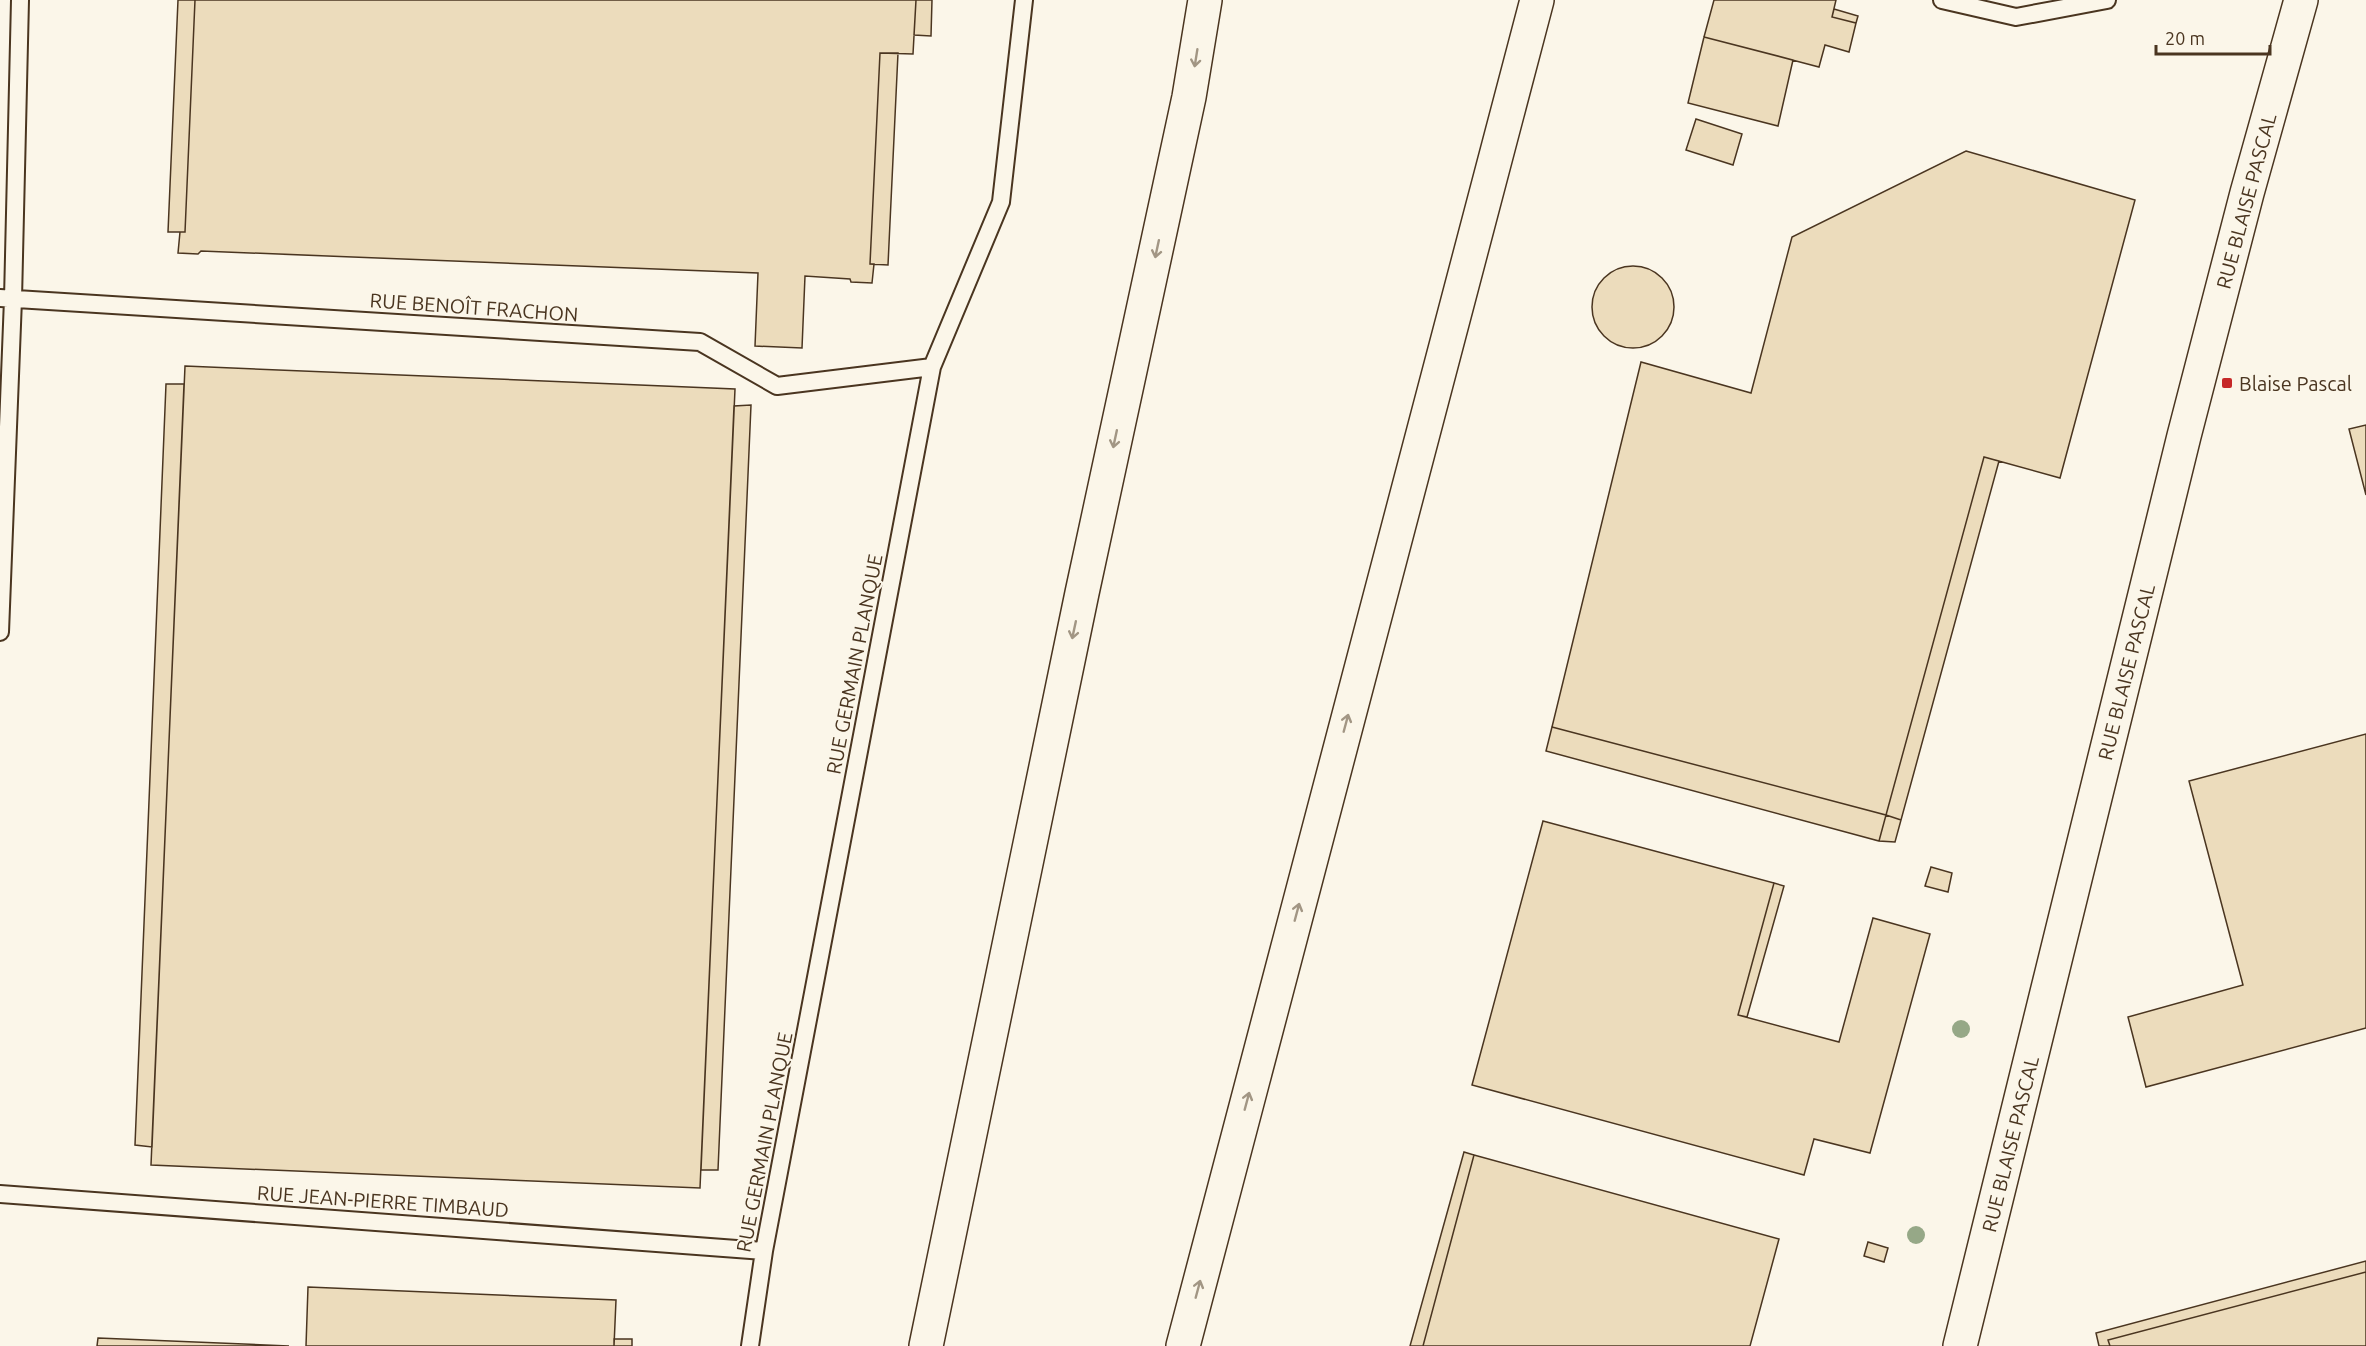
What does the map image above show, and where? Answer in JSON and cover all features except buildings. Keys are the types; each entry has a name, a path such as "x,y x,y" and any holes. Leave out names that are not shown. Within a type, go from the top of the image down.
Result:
{"main road":[{"path":"926,1346 1084,582 1190,97 1205,0"},
{"path":"1183,1346 1537,0"},
{"name":"RUE BLAISE PASCAL","path":"1960,1346 2184,436 2250,182 2301,0"}],"lane":[{"path":"0,632 7,298 20,0"},
{"name":"RUE GERMAIN PLANQUE","path":"750,1346 764,1251 932,367 1001,202 1024,0"},
{"path":"1942,0 2016,17 2108,0"},
{"name":"RUE BENOÎT FRACHON","path":"7,298 700,342 777,386 932,367"},
{"name":"RUE JEAN-PIERRE TIMBAUD","path":"0,1194 764,1251"}],"place":[{"name":"Blaise Pascal","path":"2227,383"}]}
